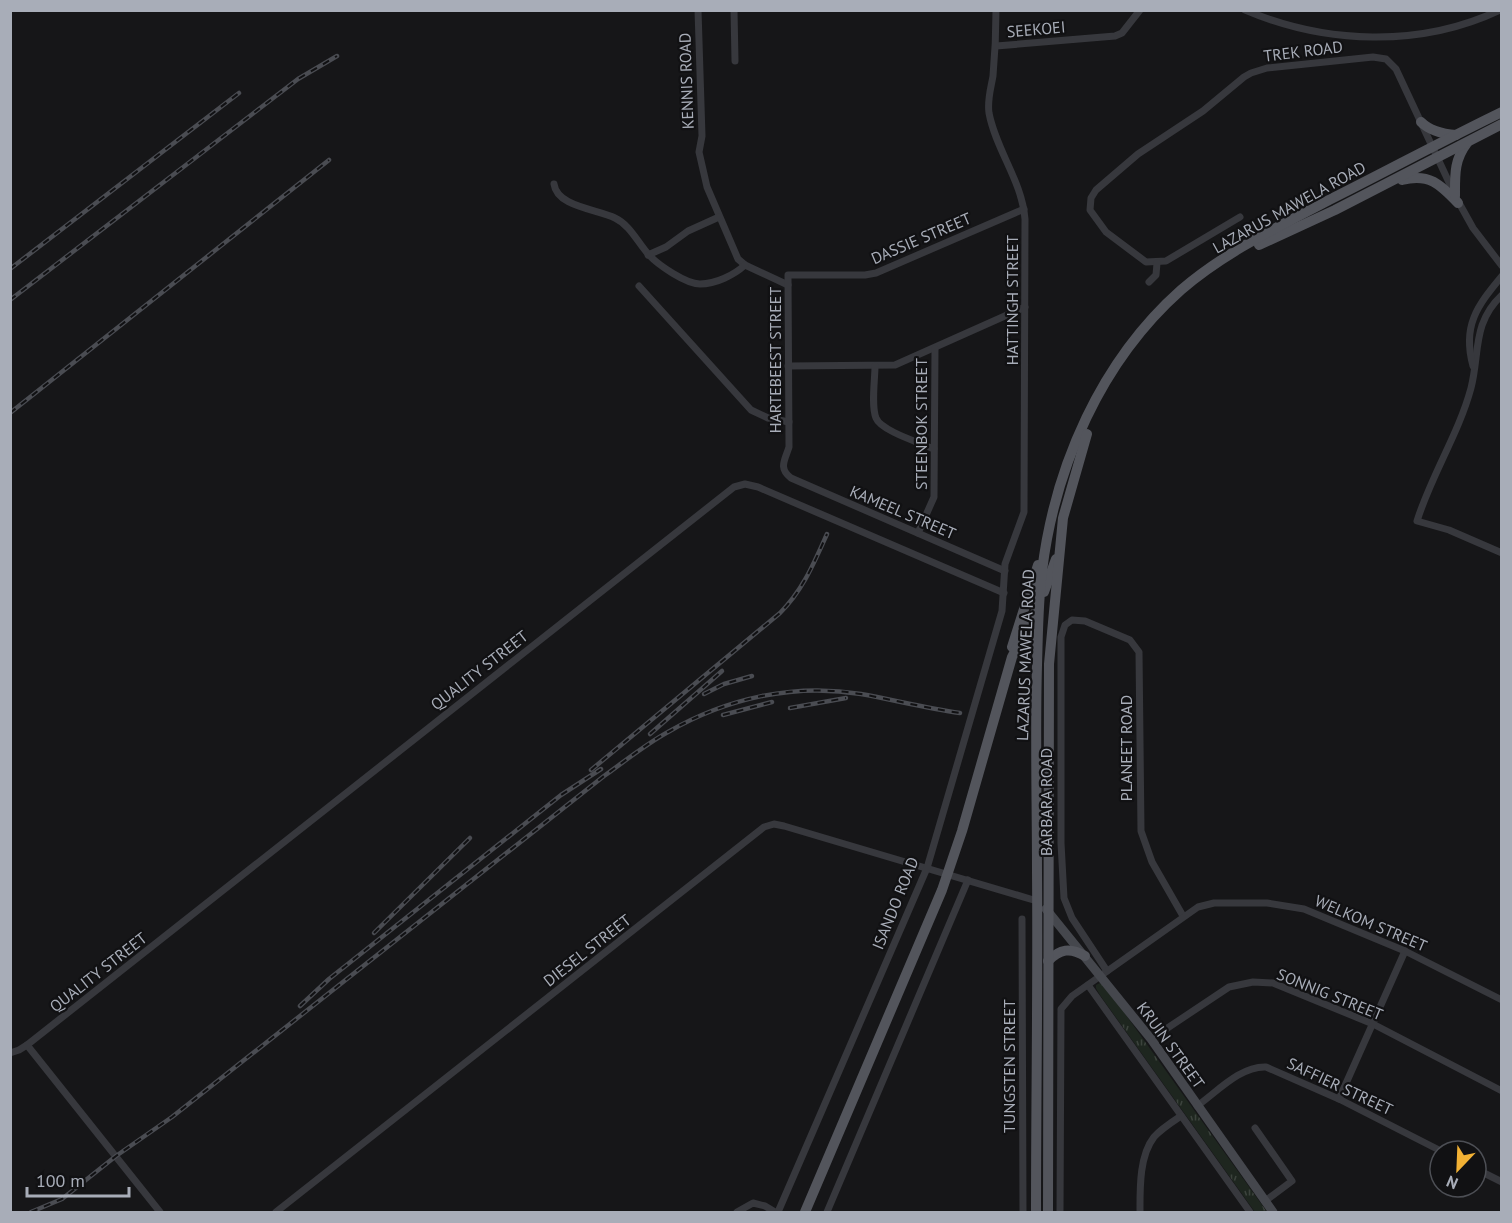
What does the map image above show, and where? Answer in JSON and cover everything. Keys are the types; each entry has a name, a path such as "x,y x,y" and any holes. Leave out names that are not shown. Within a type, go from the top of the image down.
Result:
{"main road":[{"name":"LAZARUS MAWELA ROAD","path":"1036,1212 1038,607 1048,531 1077,437 1095,400 1128,348 1182,290 1229,255 1502,112"},
{"path":"1421,122 1424,126 1440,132 1456,135"},
{"path":"1437,158 1502,124"},
{"path":"1457,199 1456,164 1462,149 1469,140"},
{"name":"LAZARUS MAWELA ROAD","path":"1048,1212 1048,693 1059,551 1068,494 1083,444 1092,420 1112,382 1150,330 1198,284 1235,257 1384,186 1437,158"},
{"path":"1384,186 1409,178 1424,177 1435,182 1457,199"},
{"path":"1012,657 1012,647 1048,531"},
{"path":"805,1212 920,947 948,874 1012,657 1038,607 1059,551"},
{"name":"KRUIN STREET","path":"1037,901 1048,910 1085,956 1103,974 1273,1212"},
{"path":"1048,961 1055,954 1066,950 1085,956"}],"street":[{"name":"KENNIS ROAD","path":"698,10 702,136 699,152 707,187 719,217 734,252 745,265"},
{"path":"734,10 735,61"},
{"name":"HATTINGH STREET","path":"996,10 996,46 988,101 989,112 1024,209 1024,512 1007,558 1004,593"},
{"name":"SEEKOEI","path":"996,46 1114,36 1122,33 1140,10"},
{"path":"1245,10 1274,22 1305,30 1330,35 1361,37 1430,32 1494,12"},
{"name":"TREK ROAD","path":"1156,263 1146,262 1106,232 1090,210 1091,198 1096,190 1138,154 1203,111 1251,73 1267,68 1373,57 1386,60 1396,69 1457,199 1473,228 1502,266"},
{"path":"554,184 558,195 567,201 615,218 623,224 648,255 663,268 697,284 730,276 745,265 788,285"},
{"name":"DASSIE STREET","path":"788,275 871,274 1024,209"},
{"path":"1149,282 1156,275 1156,263 1166,261 1240,216"},
{"path":"648,255 666,247 688,231 719,217"},
{"name":"HARTEBEEST STREET","path":"788,275 789,447 783,467 785,473 791,478"},
{"path":"1502,276 1479,304 1472,320 1470,353 1473,366 1472,386 1417,521 1449,530 1502,553"},
{"path":"639,286 751,410 768,418 789,422"},
{"path":"1473,366 1478,355 1482,322 1490,307 1502,295"},
{"path":"788,366 895,365 1025,307"},
{"name":"STEENBOK STREET","path":"918,533 934,497 935,349"},
{"path":"875,366 876,420 888,430 934,449"},
{"name":"KAMEEL STREET","path":"791,478 1005,571"},
{"name":"QUALITY STREET","path":"10,1053 27,1045 734,487 745,484 758,487 1004,593"},
{"name":"ISANDO ROAD","path":"777,1212 927,868 1002,611 1004,593"},
{"name":"PLANEET ROAD","path":"1068,622 1085,621 1116,634 1134,643 1139,652 1141,831 1152,862 1184,916"},
{"name":"BARBARA ROAD","path":"1068,622 1061,637 1061,843 1064,897 1072,918 1103,974"},
{"name":"DIESEL STREET","path":"276,1212 764,827 774,824 784,826 948,874"},
{"path":"948,874 1037,901"},
{"path":"827,1212 968,880"},
{"name":"WELKOM STREET","path":"1103,974 1198,907 1214,903 1267,903 1313,911 1405,951 1502,1000"},
{"name":"TUNGSTEN STREET","path":"1022,919 1023,1212"},
{"path":"1339,1099 1405,951"},
{"path":"1060,1212 1060,1013 1067,1000 1103,974"},
{"name":"SONNIG STREET","path":"1151,1039 1234,985 1253,982 1279,984 1373,1024 1502,1091"},
{"name":"KRUIN STREET","path":"1088,985 1250,1212"},
{"path":"27,1045 160,1212"},
{"name":"SAFFIER STREET","path":"1197,1106 1239,1075 1259,1067 1269,1068 1339,1099 1428,1144"},
{"path":"1140,1212 1148,1147 1159,1132 1180,1116"},
{"path":"1255,1128 1292,1181 1265,1201"},
{"path":"1488,1175 1502,1182"},
{"path":"736,1212 753,1203 777,1212"}],"green space":[{"path":"1100,983 1118,1004 1267,1212 1255,1212 1100,995 1096,985"}],"railway":[{"path":"10,300 298,79 337,56"},
{"path":"10,269 239,93"},
{"path":"10,413 329,160"},
{"path":"591,770 780,613 802,586 827,534"},
{"path":"650,734 722,671"},
{"path":"704,694 724,684 752,676"},
{"path":"31,1212 62,1199 116,1156 172,1117 604,776 644,747 690,720 737,702 762,696 811,691 861,694 960,713"},
{"path":"790,708 846,698"},
{"path":"723,715 772,702"},
{"path":"300,1006 329,979 561,795 601,769"},
{"path":"374,933 470,838"}]}
